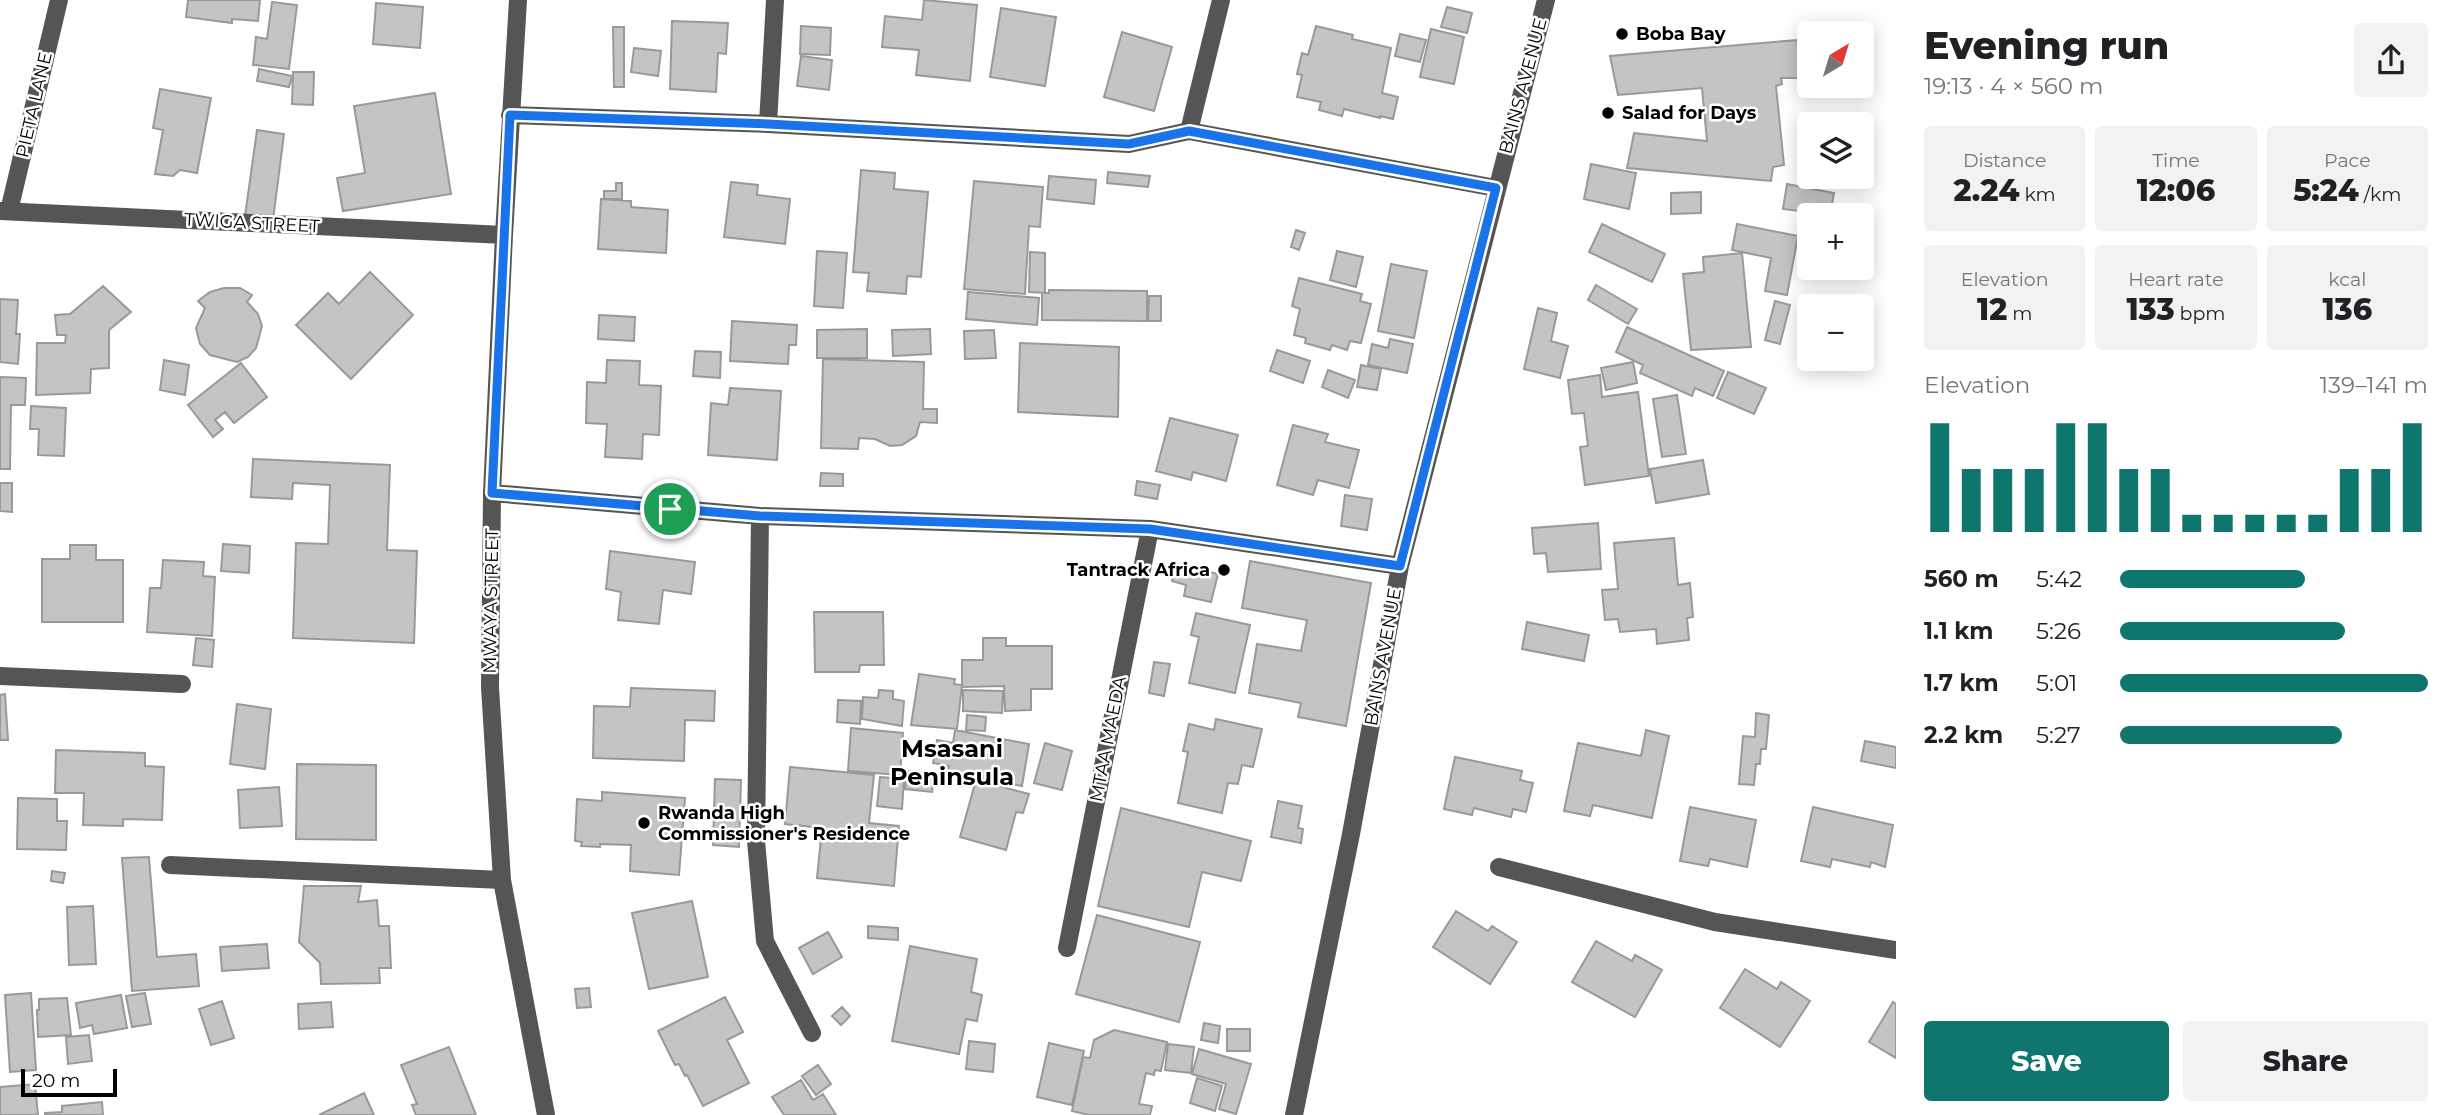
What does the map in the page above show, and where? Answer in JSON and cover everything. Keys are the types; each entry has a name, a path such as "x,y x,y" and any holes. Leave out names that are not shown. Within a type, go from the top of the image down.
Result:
{"street":[{"name":"PIETA LANE","path":"4,211 59,0"},
{"name":"MWAYA STREET","path":"518,0 503,235 492,493 490,687 502,880 546,1115"},
{"path":"768,124 775,0"},
{"path":"1189,131 1221,0"},
{"name":"BAINS AVENUE","path":"1294,1115 1351,834 1400,566 1546,0"},
{"path":"510,115 768,124 1129,144 1189,131 1496,188"},
{"name":"TWIGA STREET","path":"4,211 503,235"},
{"path":"492,493 760,516 1150,529 1400,566"},
{"path":"760,516 756,841 765,941 812,1033"},
{"name":"MTAA MAEDA","path":"1067,948 1150,529"},
{"path":"0,676 182,684"},
{"path":"170,865 502,880"},
{"path":"1499,866 1715,922 1896,950"}],"building":[{"path":"188,0 260,0 258,21 232,19 232,23 186,17"},
{"path":"924,0 977,5 970,81 916,75 919,50 882,47 885,16 922,20"},
{"path":"272,2 297,5 289,69 253,65 256,37 267,39"},
{"path":"376,3 423,7 420,48 373,44"},
{"path":"1447,7 1472,13 1467,33 1441,27"},
{"path":"1001,8 1056,17 1045,86 990,77"},
{"path":"672,21 728,23 726,54 718,53 716,92 670,89"},
{"path":"801,26 831,28 830,55 800,54"},
{"path":"1316,26 1353,35 1352,39 1391,48 1382,93 1398,97 1393,119 1344,109 1342,116 1319,110 1321,102 1297,97 1302,75 1297,74 1302,53 1308,55"},
{"path":"613,27 624,27 624,87 614,87"},
{"path":"1431,29 1464,37 1454,84 1420,77"},
{"path":"1122,32 1172,47 1154,111 1104,97"},
{"path":"1400,34 1426,40 1420,62 1395,56"},
{"path":"1797,40 1797,78 1781,78 1782,84 1776,86 1784,165 1773,167 1771,181 1627,168 1634,133 1707,141 1702,88 1618,95 1610,56"},
{"path":"634,48 661,51 658,76 631,72"},
{"path":"801,56 832,60 829,90 797,86"},
{"path":"259,69 292,76 289,87 257,81"},
{"path":"293,72 314,72 313,105 292,104"},
{"path":"160,89 211,98 197,173 180,170 173,176 155,174 163,130 153,128"},
{"path":"435,93 451,194 343,211 337,178 365,173 354,106"},
{"path":"257,130 284,134 273,220 245,216"},
{"path":"1591,164 1636,173 1629,209 1584,199"},
{"path":"861,170 895,173 894,189 928,192 921,277 907,276 906,294 867,291 869,273 853,272"},
{"path":"1108,172 1150,176 1148,187 1107,183"},
{"path":"1049,176 1096,180 1094,204 1047,199"},
{"path":"974,181 1043,187 1040,227 1029,226 1025,294 964,289"},
{"path":"731,182 758,185 757,195 790,199 785,244 724,237"},
{"path":"616,183 622,183 622,199 604,199 604,191 616,191"},
{"path":"1787,184 1797,186 1797,189 1834,193 1832,203 1797,203 1797,211 1783,209"},
{"path":"1701,192 1701,213 1671,214 1671,193"},
{"path":"601,199 631,201 631,207 668,210 666,253 598,249"},
{"path":"1602,224 1665,254 1652,282 1589,252"},
{"path":"1737,224 1797,236 1787,295 1765,291 1771,258 1732,250"},
{"path":"1296,230 1305,233 1299,250 1291,247"},
{"path":"817,251 847,253 843,308 814,306"},
{"path":"1337,251 1363,257 1356,287 1330,280"},
{"path":"1030,252 1045,253 1045,293 1029,292"},
{"path":"1742,253 1751,347 1691,350 1683,274 1704,272 1703,257"},
{"path":"1391,264 1427,271 1414,338 1378,331"},
{"path":"370,272 413,315 351,379 296,325 328,293 339,304"},
{"path":"1299,278 1362,294 1360,301 1371,304 1361,343 1350,341 1347,350 1332,345 1330,350 1305,343 1306,338 1294,335 1300,309 1292,306"},
{"path":"1596,285 1637,309 1628,324 1588,300"},
{"path":"103,286 131,312 109,330 109,368 91,369 90,393 36,395 37,343 65,343 66,335 57,335 55,315 70,314"},
{"path":"224,288 240,288 252,295 247,302 258,314 262,326 256,348 248,357 237,362 210,355 200,344 196,328 205,308 198,301 210,292"},
{"path":"1049,290 1147,291 1147,321 1042,320 1042,293 1049,293"},
{"path":"968,292 1039,298 1037,325 966,319"},
{"path":"1149,296 1161,296 1161,321 1148,321"},
{"path":"0,299 18,300 18,364 0,362"},
{"path":"1775,301 1790,305 1780,344 1765,340"},
{"path":"1538,308 1557,313 1551,341 1568,346 1560,378 1524,369"},
{"path":"599,315 635,317 634,341 598,339"},
{"path":"732,321 797,325 796,345 789,345 788,364 730,361"},
{"path":"1627,327 1724,371 1713,396 1695,388 1692,396 1640,373 1643,365 1616,352"},
{"path":"867,329 867,358 817,358 817,330"},
{"path":"930,329 931,354 893,356 892,330"},
{"path":"994,330 996,358 965,359 964,331"},
{"path":"1390,339 1413,344 1407,373 1368,365 1372,344 1388,348"},
{"path":"1020,343 1119,347 1118,417 1018,412"},
{"path":"1277,350 1310,361 1303,383 1270,371"},
{"path":"695,351 721,352 720,378 693,376"},
{"path":"823,359 924,362 923,409 937,409 937,423 920,422 916,436 902,445 890,446 875,439 859,438 858,449 821,448"},
{"path":"164,360 189,365 185,395 160,390"},
{"path":"607,360 640,361 639,385 661,386 659,435 643,434 642,459 605,457 607,424 586,423 587,382 606,383"},
{"path":"1633,362 1637,383 1606,390 1601,368"},
{"path":"241,363 267,397 234,423 225,412 215,420 223,429 213,437 188,405"},
{"path":"1361,365 1381,369 1377,390 1357,387"},
{"path":"1328,370 1355,380 1348,398 1322,387"},
{"path":"1728,372 1766,388 1754,414 1717,398"},
{"path":"1600,375 1602,397 1638,392 1649,476 1585,485 1580,447 1588,446 1584,413 1572,414 1568,380"},
{"path":"0,377 26,378 25,405 11,405 10,469 0,469"},
{"path":"730,388 781,391 777,460 708,455 711,403 728,405"},
{"path":"1677,395 1686,454 1662,457 1653,399"},
{"path":"31,406 66,408 64,456 38,455 39,429 30,429"},
{"path":"1170,418 1238,435 1226,481 1193,472 1191,480 1156,471"},
{"path":"1293,425 1328,434 1325,442 1359,450 1349,488 1318,480 1313,495 1277,485"},
{"path":"253,459 390,465 387,550 417,551 414,643 293,638 296,543 328,544 330,485 293,483 292,499 251,497"},
{"path":"1703,460 1709,494 1656,503 1650,469"},
{"path":"821,473 843,474 843,486 820,486"},
{"path":"1137,481 1160,485 1157,499 1135,495"},
{"path":"0,483 12,483 12,512 0,511"},
{"path":"1345,495 1372,499 1367,530 1341,526"},
{"path":"1598,523 1601,569 1548,572 1546,553 1534,554 1532,528"},
{"path":"1674,538 1678,585 1690,583 1693,617 1687,618 1689,640 1657,644 1656,629 1620,632 1618,619 1605,620 1602,590 1618,589 1614,543"},
{"path":"223,544 250,546 249,573 221,571"},
{"path":"70,545 96,545 96,560 123,560 123,622 42,622 42,559 70,559"},
{"path":"610,551 695,562 691,594 663,590 659,624 618,620 621,592 606,589"},
{"path":"163,560 204,562 203,576 215,577 212,636 147,632 150,588 161,588"},
{"path":"1250,561 1371,583 1346,726 1298,717 1301,703 1249,693 1257,644 1301,651 1307,620 1242,608"},
{"path":"1176,564 1218,574 1211,602 1184,596 1186,585 1172,581"},
{"path":"814,612 883,612 884,665 860,665 859,672 815,672"},
{"path":"1196,613 1250,625 1235,693 1189,683 1199,637 1191,635"},
{"path":"1527,622 1589,635 1584,661 1522,649"},
{"path":"196,638 214,640 212,667 193,665"},
{"path":"983,638 1006,638 1006,646 1052,646 1052,689 1031,689 1031,710 1005,711 1004,686 962,687 962,660 983,660"},
{"path":"1154,662 1170,664 1164,696 1149,693"},
{"path":"919,674 955,679 954,684 962,685 957,729 911,725"},
{"path":"631,688 715,691 714,721 685,720 684,761 593,758 594,706 630,707"},
{"path":"879,690 893,691 893,699 904,701 902,726 862,719 863,697 878,698"},
{"path":"963,690 1003,691 1002,713 963,711"},
{"path":"5,694 8,740 0,740 0,695"},
{"path":"838,700 861,701 860,724 837,722"},
{"path":"237,704 271,709 265,769 230,764"},
{"path":"1756,713 1769,715 1766,749 1761,749 1760,764 1756,764 1754,785 1739,784 1743,736 1755,737"},
{"path":"967,715 986,717 985,731 966,730"},
{"path":"1216,719 1262,729 1253,767 1242,765 1238,784 1228,783 1222,813 1178,803 1188,752 1183,751 1189,724 1214,730"},
{"path":"851,728 903,733 900,775 848,771"},
{"path":"955,730 1029,744 1022,786 948,772 949,766 933,763 937,740 953,743"},
{"path":"1646,730 1669,736 1652,818 1593,805 1590,816 1564,811 1578,743 1641,756"},
{"path":"1865,741 1896,747 1896,768 1861,761"},
{"path":"1045,743 1072,751 1062,790 1034,783"},
{"path":"56,750 145,753 145,766 164,767 162,820 123,819 123,826 83,825 84,793 55,793"},
{"path":"1455,757 1522,771 1520,780 1533,783 1526,812 1513,809 1511,817 1474,808 1472,815 1444,809"},
{"path":"297,764 376,765 376,840 296,839"},
{"path":"790,767 874,775 869,823 899,826 894,886 817,878 822,828 785,824"},
{"path":"907,771 934,774 932,792 905,789"},
{"path":"880,777 904,779 902,809 877,806"},
{"path":"715,779 741,780 739,847 713,845"},
{"path":"976,780 1029,794 1023,813 1016,812 1006,850 960,837"},
{"path":"279,787 282,826 240,828 238,790"},
{"path":"602,792 685,798 679,875 630,871 631,845 581,846 582,842 575,841 577,799 602,801"},
{"path":"18,798 57,799 57,821 67,821 66,850 17,849"},
{"path":"1278,801 1302,806 1298,828 1303,829 1301,843 1271,837"},
{"path":"1690,807 1756,820 1747,867 1710,859 1708,866 1680,861"},
{"path":"1813,807 1893,825 1885,867 1871,862 1870,867 1832,859 1830,867 1801,861"},
{"path":"1121,808 1251,841 1241,881 1202,872 1189,927 1098,906"},
{"path":"149,857 157,957 196,954 199,986 132,991 122,858"},
{"path":"52,871 65,873 63,883 51,881"},
{"path":"304,886 361,886 358,902 377,900 379,926 389,926 391,968 379,968 380,983 321,984 320,963 299,942"},
{"path":"692,901 708,977 649,989 632,913"},
{"path":"93,906 96,964 69,965 67,907"},
{"path":"1456,911 1488,931 1492,926 1517,942 1490,984 1433,947"},
{"path":"1097,915 1200,942 1179,1022 1076,994"},
{"path":"868,926 898,928 898,940 868,938"},
{"path":"828,932 842,957 813,974 799,948"},
{"path":"1596,941 1632,961 1635,955 1662,970 1635,1017 1572,982"},
{"path":"267,944 269,968 222,971 220,947"},
{"path":"910,946 977,959 971,992 982,995 977,1021 966,1019 959,1054 892,1041"},
{"path":"1745,969 1777,989 1781,982 1810,1001 1780,1047 1720,1008"},
{"path":"589,988 591,1007 577,1008 575,989"},
{"path":"31,993 36,1070 10,1072 5,995"},
{"path":"145,993 151,1024 132,1027 126,996"},
{"path":"121,995 127,1028 94,1034 92,1025 80,1028 76,1003"},
{"path":"725,997 743,1032 727,1040 749,1083 703,1106 687,1075 685,1076 679,1064 675,1065 658,1031"},
{"path":"67,998 71,1035 38,1037 39,999"},
{"path":"222,1001 234,1038 211,1045 199,1009"},
{"path":"331,1002 333,1027 299,1029 298,1004"},
{"path":"1893,1002 1896,1004 1896,1058 1869,1042"},
{"path":"842,1007 850,1016 841,1025 832,1016"},
{"path":"1204,1023 1220,1026 1218,1043 1201,1040"},
{"path":"1227,1029 1250,1029 1250,1051 1227,1051"},
{"path":"1114,1030 1167,1042 1161,1071 1155,1070 1154,1075 1146,1073 1139,1104 1152,1106 1150,1115 1089,1115 1072,1111 1083,1057 1090,1058 1094,1040"},
{"path":"89,1035 92,1061 68,1064 66,1037"},
{"path":"969,1041 995,1044 993,1072 966,1069"},
{"path":"1049,1043 1084,1051 1072,1105 1037,1097"},
{"path":"1168,1044 1194,1047 1191,1073 1165,1070"},
{"path":"449,1047 476,1115 416,1115 412,1105 417,1104 401,1065"},
{"path":"1199,1049 1251,1064 1236,1114 1219,1109 1226,1084 1192,1074"},
{"path":"818,1065 831,1084 816,1095 802,1076"},
{"path":"1197,1078 1222,1086 1215,1111 1190,1103"},
{"path":"801,1080 813,1100 823,1094 836,1115 784,1115 772,1097"},
{"path":"35,1084 38,1115 0,1115 0,1087"},
{"path":"364,1093 374,1115 319,1115"},
{"path":"102,1102 103,1115 45,1115 62,1112 62,1106"}],"place":[{"name":"Boba Bay","path":"1622,34"},
{"name":"Salad for Days","path":"1608,113"},
{"name":"Tantrack Africa","path":"1224,570"},
{"name":"Rwanda High Commissioner's Residence","path":"644,823"}],"district":[{"name":"Msasani Peninsula","path":"952,763"}],"route":[{"path":"510,115 768,124 1129,144 1189,131 1496,188 1400,566 1150,529 760,516 670,509 492,493 510,115"}]}
